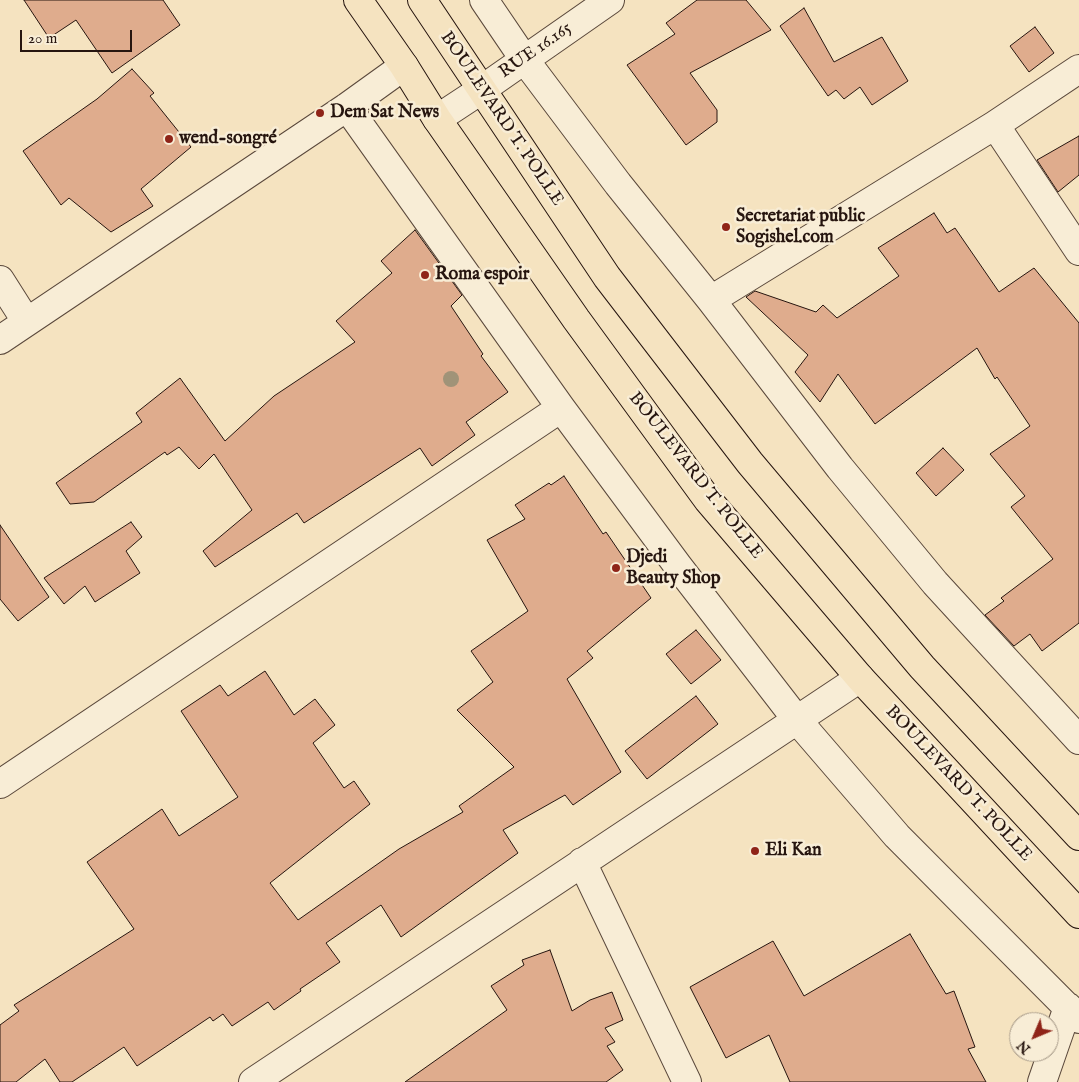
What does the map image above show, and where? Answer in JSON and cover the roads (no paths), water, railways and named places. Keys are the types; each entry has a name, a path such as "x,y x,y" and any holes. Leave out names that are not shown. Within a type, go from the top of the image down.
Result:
{"highway":[{"name":"BOULEVARD T. POLLE","path":"358,0 404,66 437,119 576,320 708,500 860,678 1079,914"},
{"name":"BOULEVARD T. POLLE","path":"422,0 608,277 750,463 922,667 1079,836"}],"street":[{"path":"484,0 524,59 618,184 711,300 840,468 935,583 1079,740"},
{"name":"RUE 16.165","path":"437,119 610,0"},
{"path":"0,340 347,107 404,66"},
{"path":"711,300 995,125 1079,69"},
{"path":"347,107 562,408 678,566 797,720 897,836 1074,1013 1042,1082"},
{"path":"995,125 1079,251"},
{"path":"0,280 26,322"},
{"path":"0,784 562,408"},
{"path":"253,1082 860,678"},
{"path":"582,862 687,1082"}],"place":[{"name":"Dem Sat News","path":"320,113"},
{"name":"wend-songré","path":"169,139"},
{"name":"Secretariat public Sogishel.com","path":"726,227"},
{"name":"Roma espoir","path":"425,275"},
{"name":"Djedi Beauty Shop","path":"616,568"},
{"name":"Eli Kan","path":"755,851"}]}
